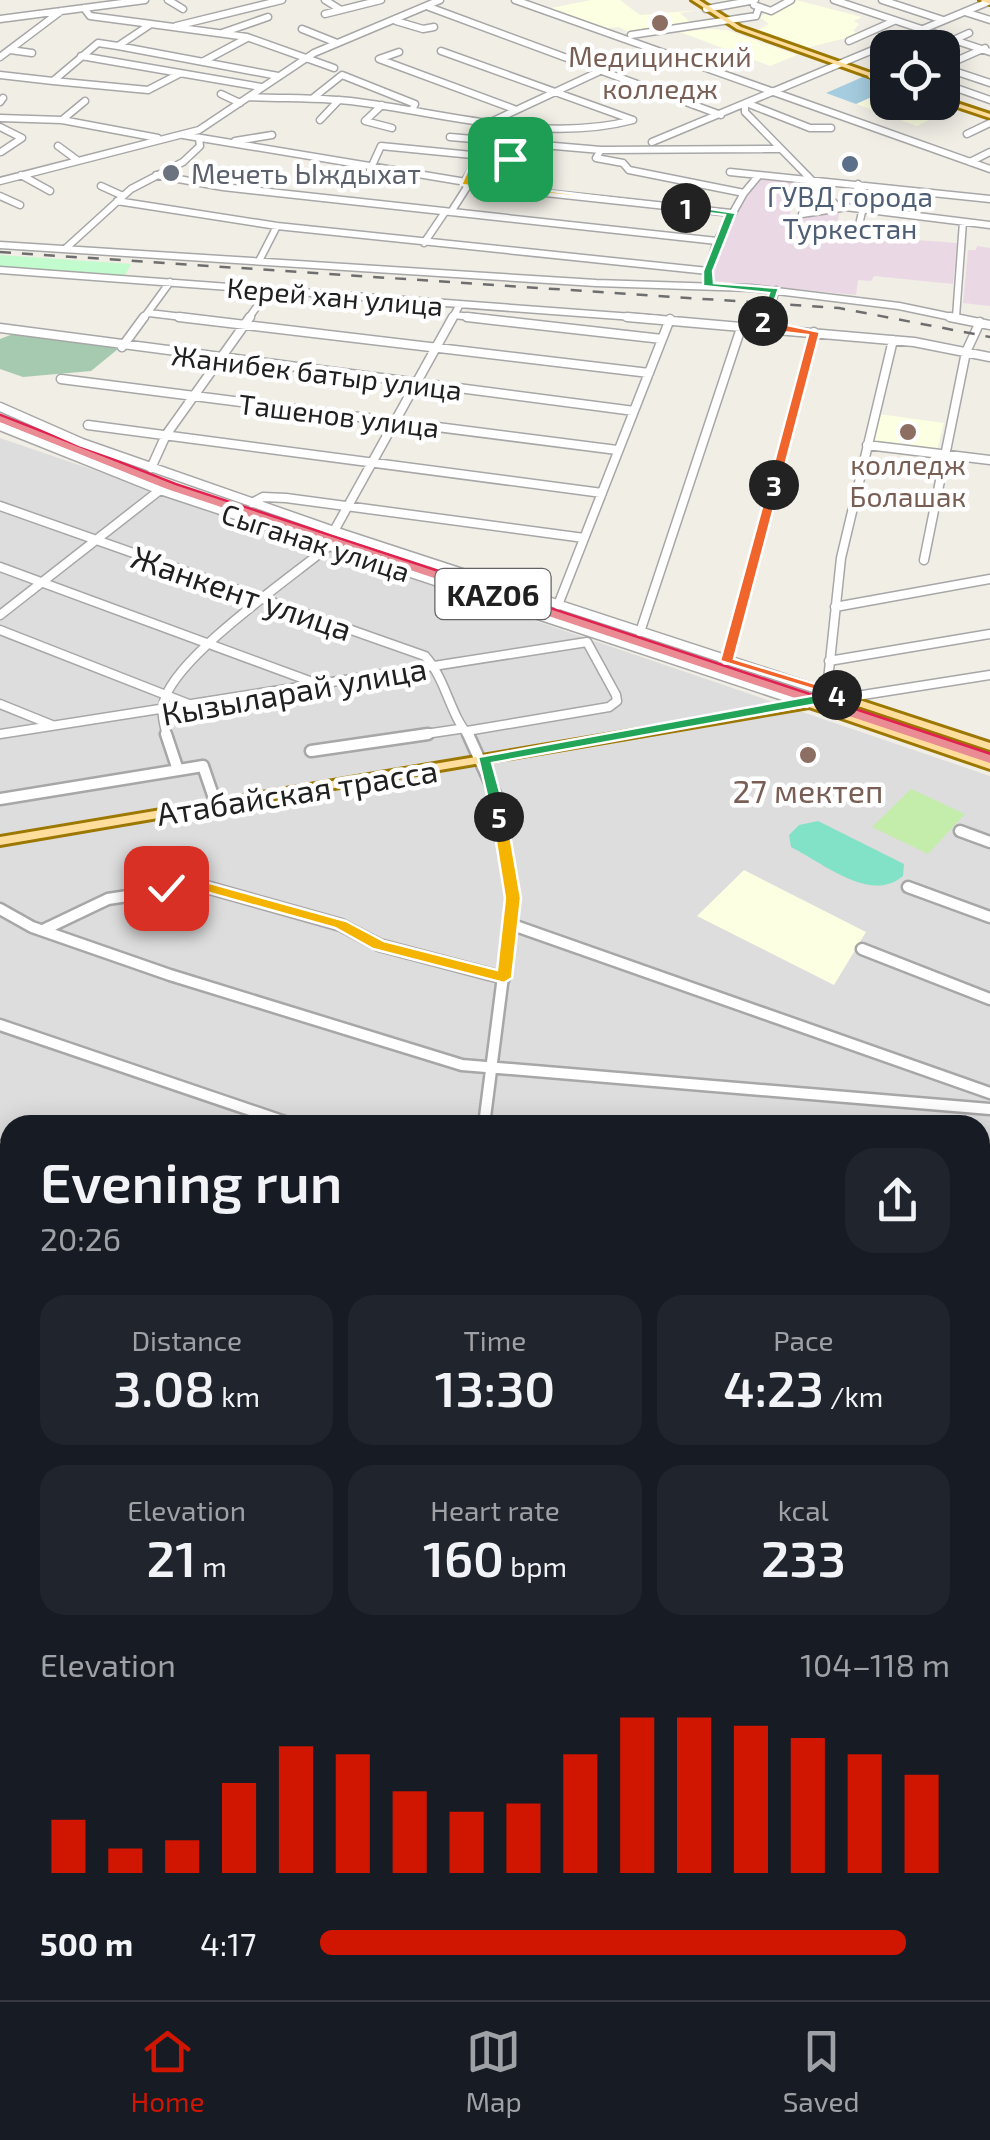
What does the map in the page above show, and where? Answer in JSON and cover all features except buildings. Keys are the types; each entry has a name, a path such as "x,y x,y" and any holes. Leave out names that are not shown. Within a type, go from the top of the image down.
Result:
{"highway":[{"name":"KАZ06","path":"0,417 170,488 990,756"}],"main road":[{"path":"695,0 723,21 870,74"},
{"path":"960,108 990,120"},
{"path":"844,698 990,756"},
{"name":"Атабайская трасса","path":"0,840 484,760 818,699 844,698"}],"street":[{"path":"0,20 146,0"},
{"path":"168,0 183,9"},
{"path":"172,28 282,0"},
{"path":"325,0 340,10"},
{"path":"325,14 381,0"},
{"path":"0,181 183,135 219,120 309,56 440,0"},
{"path":"515,0 990,169"},
{"path":"706,9 754,3 774,11 790,0"},
{"path":"834,0 922,30 987,1"},
{"path":"882,0 944,20"},
{"path":"625,38 756,16 754,3"},
{"path":"429,7 721,115"},
{"path":"84,8 90,16 247,38 309,56 334,68"},
{"path":"0,58 62,10"},
{"path":"964,12 990,20"},
{"path":"218,34 268,17"},
{"path":"94,27 106,18"},
{"path":"394,20 423,29 434,27"},
{"path":"849,41 894,20"},
{"path":"118,46 151,24"},
{"path":"302,29 337,43"},
{"path":"960,37 969,33"},
{"path":"204,61 247,38"},
{"path":"960,42 982,50"},
{"path":"53,80 98,43 278,76"},
{"path":"960,59 990,49"},
{"path":"10,50 32,53"},
{"path":"400,52 379,59 514,110"},
{"path":"221,94 243,100 322,98 493,121 607,129 633,120 441,52"},
{"path":"652,142 870,52"},
{"path":"81,56 261,87"},
{"path":"493,121 599,72"},
{"path":"0,76 148,90 190,73"},
{"path":"960,73 990,84"},
{"path":"313,98 342,76 415,104 412,109"},
{"path":"960,89 990,100"},
{"path":"980,96 990,92"},
{"path":"313,110 322,98"},
{"path":"320,120 339,100"},
{"path":"62,120 85,102"},
{"path":"32,118 44,105"},
{"path":"382,105 365,121 392,128"},
{"path":"747,105 810,128 831,128"},
{"path":"747,105 780,149 842,207"},
{"path":"0,118 62,120 164,140"},
{"path":"967,134 990,120"},
{"path":"0,127 22,138 1,152"},
{"path":"183,135 234,141 272,136"},
{"path":"450,137 655,152 780,149"},
{"path":"64,249 120,198 191,157 200,146 199,139"},
{"path":"424,242 467,183 488,139"},
{"path":"234,141 240,146 370,170 731,213"},
{"path":"58,146 77,160"},
{"path":"370,170 382,146 523,160"},
{"path":"601,150 594,162 744,193"},
{"path":"970,162 990,152"},
{"path":"730,172 990,198"},
{"path":"21,175 50,191"},
{"path":"156,175 192,183 717,240"},
{"path":"708,286 717,240 759,175"},
{"path":"858,184 856,196 875,198"},
{"path":"100,186 120,198 277,226 708,271"},
{"path":"0,196 20,205"},
{"path":"802,214 842,207 990,225"},
{"path":"857,232 862,212"},
{"path":"956,317 963,222"},
{"path":"259,261 277,226"},
{"path":"0,245 650,286 776,290 990,324"},
{"name":"Керей хан улица","path":"0,270 754,326 893,340 990,357"},
{"path":"122,347 170,282"},
{"path":"151,468 166,435 268,290"},
{"path":"754,326 766,320 776,290"},
{"path":"334,532 460,306"},
{"path":"148,313 648,373"},
{"name":"Керей хан улица","path":"454,315 662,339"},
{"path":"558,605 670,319"},
{"path":"924,560 966,352 980,322"},
{"path":"640,632 742,325"},
{"name":"Жанибек батыр улица","path":"0,328 76,335 122,347 634,412"},
{"path":"726,661 814,332"},
{"path":"0,417 726,661 818,699 828,680 839,568 893,340"},
{"name":"Ташенов улица","path":"60,379 617,450"},
{"name":"Сыганак улица","path":"0,417 160,490 818,699"},
{"path":"88,425 602,493"},
{"path":"867,445 990,460"},
{"path":"0,615 160,490"},
{"path":"252,503 272,496 584,538"},
{"name":"Жанкент улица","path":"0,506 424,656 434,666"},
{"path":"178,770 162,713 166,694 212,646 330,546"},
{"path":"0,567 316,683"},
{"path":"835,606 990,579"},
{"path":"0,630 195,707"},
{"path":"829,661 990,634"},
{"name":"Кызыларай улица","path":"0,734 162,713 316,683 587,642 616,694 616,701 610,706 463,730"},
{"path":"434,666 463,730 484,760 497,798 510,874 510,924 485,1115"},
{"path":"844,698 990,675"},
{"path":"0,704 52,726"},
{"path":"311,751 463,730"},
{"path":"0,798 202,766 208,770 216,804"},
{"path":"960,831 990,842"},
{"path":"42,930 108,899 199,885 341,924 379,946 504,978"},
{"path":"908,887 990,917"},
{"path":"0,908 42,930 462,1065 990,1109"},
{"path":"510,924 990,1093"},
{"path":"862,949 990,998"},
{"path":"0,1026 264,1115"}],"shaded area":[{"path":"591,0 620,0 640,15 700,10 680,13 693,24 630,33 619,27 609,28 611,32 546,9"},
{"path":"796,0 862,17 854,21 859,24 853,31 862,34 806,48 755,31 769,24 759,17"},
{"path":"727,30 797,55 770,66 680,32"},
{"path":"870,98 870,109 856,104"},
{"path":"900,120 929,120 917,126"},
{"path":"761,177 797,179 790,215 839,213 836,234 957,243 953,284 874,276 871,281 858,280 856,295 714,281 713,271 728,224"},
{"path":"977,246 990,248 990,306 963,303 968,250 976,250"},
{"path":"39,333 118,349 91,371 23,377 0,369 0,339"},
{"name":"колледж Болашак","path":"879,414 944,423 937,450 872,442"},
{"path":"0,438 990,776 990,1115 0,1115"},
{"path":"744,870 866,932 834,985 697,916"}],"green space":[{"path":"0,255 131,264 123,279 0,270"},
{"path":"911,789 965,814 928,854 872,827"},
{"path":"818,821 904,864 903,876 876,886 862,883 791,847 789,835 799,825"}],"water":[{"path":"865,76 870,78 870,98 856,104 826,93"}],"railway":[{"path":"0,252 839,308 990,337"}],"place":[{"name":"Медицинский колледж","path":"660,23"},
{"name":"ГУВД города Туркестан","path":"850,164"},
{"name":"Мечеть Ыждыхат","path":"171,173"},
{"name":"колледж Болашак","path":"908,432"},
{"name":"27 мектеп","path":"808,755"}],"route":[{"path":"166,888 199,885 341,924 379,946 504,978 513,898 497,798 484,760 844,698 726,661 814,332 754,326 766,320 776,290 708,286 717,240 731,213 464,183 478,156 510,159"}]}
